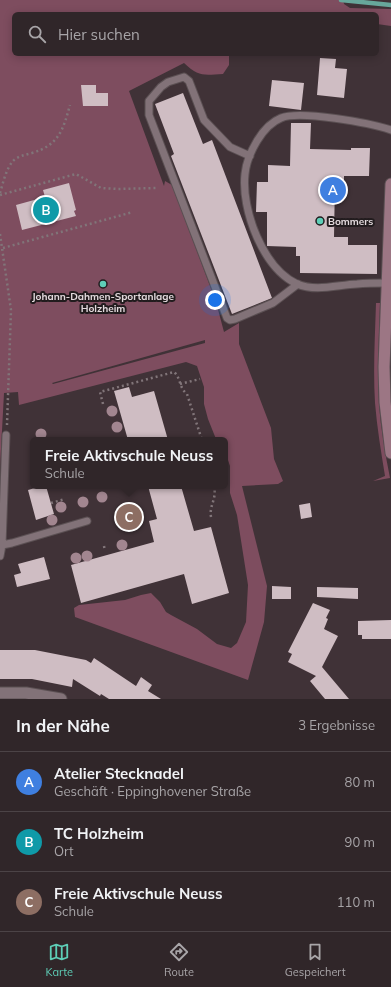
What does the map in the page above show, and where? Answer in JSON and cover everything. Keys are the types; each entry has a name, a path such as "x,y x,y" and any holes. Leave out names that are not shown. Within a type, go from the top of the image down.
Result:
{"main road":[{"path":"391,184 384,367 385,402 391,453"}],"street":[{"path":"0,693 26,693 62,699"}],"lane":[{"path":"250,156 238,152 230,147 204,120 189,81 184,77 168,82 161,87 149,101 149,114 227,318 230,320 273,303 298,284"},
{"path":"387,283 312,288 298,284 285,277 273,264 262,246 252,224 245,191 245,173 250,156 258,139 269,125 286,116 306,116 359,122 391,130"},
{"path":"0,556 2,545 6,436"},
{"path":"2,545 87,522"}],"path":[{"path":"0,194 7,171 12,162 18,157 42,150 55,140 66,121 70,105"},
{"path":"0,194 76,174 101,188 158,188"},
{"path":"2,248 133,212"},
{"path":"0,234 11,310 6,436"},
{"path":"103,404 100,392 174,372 178,376 180,384 187,394 201,437"},
{"path":"180,384 200,379"},
{"path":"211,517 210,511 216,496 215,489"},
{"path":"50,503 64,499"},
{"path":"104,546 105,551"}],"shaded area":[{"path":"0,0 343,0 344,4 350,8 391,9 391,26 379,24 379,12 12,12 12,56 229,56 229,65 223,74 211,75 198,73 184,63 129,91 164,186 165,181 172,185 216,302 224,332 239,323 239,344 271,428 274,459 283,481 278,484 242,486 267,586 264,622 248,680 75,617 74,608 79,605 125,600 151,593 160,602 166,612 197,629 217,644 231,648 237,643 246,622 248,585 237,515 230,493 228,437 215,437 204,404 204,387 197,366 186,362 19,405 18,392 4,393 0,468","holes":["205,340 205,343 53,384 52,383"]},
{"path":"376,303 380,303 378,367 379,405 383,441 390,478 373,481 385,476 375,403 374,366"}],"building":[{"path":"320,58 336,59 335,68 347,69 344,98 317,95"},
{"path":"272,80 304,83 301,110 269,106"},
{"path":"81,85 96,85 96,93 108,93 108,106 83,106"},
{"path":"183,93 203,144 212,140 272,298 232,314 171,156 174,154 155,104"},
{"path":"291,123 311,123 310,149 351,150 351,148 370,148 369,176 344,176 344,181 335,181 334,237 348,237 348,245 377,245 377,274 300,273 300,256 296,256 296,247 267,246 267,212 256,212 257,182 268,182 268,165 290,166"},
{"path":"69,183 76,210 74,211 76,216 22,230 16,205 45,197 43,190"},
{"path":"129,387 132,397 154,391 167,437 127,437 114,391"},
{"path":"47,489 54,514 36,520 28,490"},
{"path":"149,489 182,489 194,531 211,527 229,593 192,604 184,574 81,603 71,565 154,542 149,521 157,519"},
{"path":"310,503 312,517 301,519 299,505"},
{"path":"44,557 50,579 17,587 14,575 21,573 18,564"},
{"path":"272,586 291,587 291,599 272,599"},
{"path":"317,587 358,588 358,599 317,597"},
{"path":"313,603 330,610 326,618 328,619 324,629 338,636 322,667 349,699 325,699 310,681 316,676 288,662 292,654 288,652"},
{"path":"391,620 391,639 362,639 362,635 358,635 358,621"},
{"path":"0,650 35,650 86,660 91,663 94,658 136,686 141,677 152,685 148,691 161,699 109,699 101,694 100,696 73,679 72,687 32,679 0,679"}],"waterway":[{"path":"341,0 391,5"}],"place":[{"name":"Atelier Stecknadel","path":"333,190"},
{"name":"TC Holzheim","path":"46,210"},
{"name":"Bommers","path":"320,221"},
{"name":"Johann-Dahmen-Sportanlage Holzheim","path":"103,284"},
{"name":"Freie Aktivschule Neuss","path":"129,517"}]}
